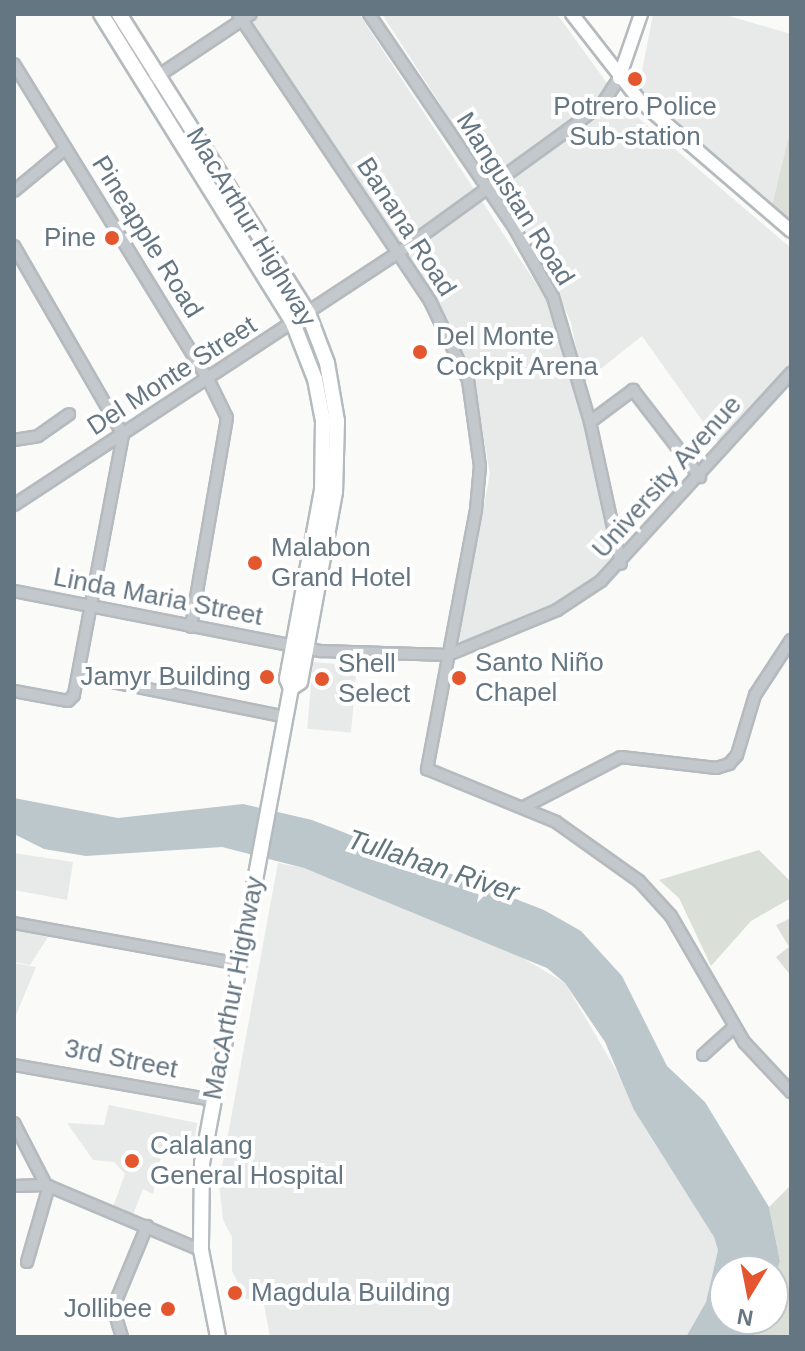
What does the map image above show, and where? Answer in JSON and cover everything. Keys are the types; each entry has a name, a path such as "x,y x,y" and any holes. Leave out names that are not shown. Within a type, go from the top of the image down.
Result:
{"highway":[{"name":"MacArthur Highway","path":"101,14 152,80 308,313 330,376 338,465 300,647 287,679 291,688 286,717 212,1100 198,1192 201,1250 218,1337"},
{"name":"MacArthur Highway","path":"119,14 152,80 293,323 315,379 324,463 300,647"}],"main road":[{"path":"572,14 619,78 791,231"},
{"path":"619,78 641,14"}],"street":[{"name":"Mangustan Road","path":"369,14 487,188 553,297 590,422 621,564"},
{"path":"152,80 244,16"},
{"name":"Banana Road","path":"244,16 454,343 475,423 480,466 476,510 427,769 526,806"},
{"name":"Pineapple Road","path":"14,64 208,379 227,418 191,627"},
{"name":"Del Monte Street","path":"14,505 398,253 603,103 619,78"},
{"path":"14,191 66,148"},
{"path":"14,246 123,435 78,675 68,701 14,691"},
{"name":"University Avenue","path":"300,647 448,655 557,610 621,564 791,373"},
{"path":"590,422 635,391 700,477"},
{"path":"14,440 38,436 69,414"},
{"name":"Linda Maria Street","path":"14,591 300,647"},
{"path":"526,806 621,757 716,768 729,764 737,755 755,695 791,640"},
{"path":"78,675 286,717"},
{"path":"526,806 585,839 663,904 734,1027 791,1092"},
{"path":"14,923 240,964"},
{"path":"703,1055 734,1027"},
{"name":"3rd Street","path":"18,1064 212,1100"},
{"path":"14,1123 47,1186 27,1262"},
{"path":"14,1186 47,1186 201,1250"},
{"path":"122,1337 113,1308 147,1226"}],"shaded area":[{"path":"247,14 359,14 552,308 570,358 615,563 564,602 462,645 458,638 490,474 471,367 436,300"},
{"path":"382,14 557,14 622,104 791,248 791,365 721,447 642,336 583,383 571,322 543,263"},
{"path":"653,14 722,14 791,34 791,127 772,205 639,87"},
{"path":"791,127 791,222 772,205"},
{"path":"313,662 357,666 351,733 307,729"},
{"path":"14,798 118,818 243,804 312,820 544,910 581,931 622,976 667,1066 705,1102 769,1207 779,1255 717,1255 714,1237 634,1110 605,1042 565,983 547,968 304,868 222,847 86,856 44,849 14,834"},
{"path":"759,850 791,882 791,898 751,921 711,966 679,898 659,880"},
{"path":"14,853 73,862 67,900 14,890"},
{"path":"278,863 304,868 499,944 565,983 714,1237 718,1250 717,1255 709,1255 706,1302 686,1337 270,1337 263,1299 246,1299 232,1271 232,1237 223,1220 219,1183"},
{"path":"791,918 791,976 776,957 789,947 776,925"},
{"path":"14,930 48,937 30,965 14,962"},
{"path":"14,963 36,967 14,1020"},
{"name":"Calalang General Hospital","path":"109,1105 197,1123 193,1151 163,1147 153,1194 143,1189 132,1217 112,1209 125,1174 114,1162 93,1160 67,1123 104,1125"},
{"path":"791,1185 791,1337 753,1337 789,1335 789,1255 779,1255 769,1207"},
{"path":"709,1289 709,1335 753,1337 686,1337 706,1302"}],"place":[{"name":"Potrero Police Sub-station","path":"635,79"},
{"name":"Pine","path":"112,238"},
{"name":"Del Monte Cockpit Arena","path":"420,352"},
{"name":"Malabon Grand Hotel","path":"255,563"},
{"name":"Jamyr Building","path":"267,677"},
{"name":"Santo Niño Chapel","path":"459,678"},
{"name":"Shell Select","path":"322,679"},
{"name":"Calalang General Hospital","path":"132,1161"},
{"name":"Magdula Building","path":"235,1293"},
{"name":"Jollibee","path":"168,1309"}],"water label":[{"name":"Tullahan River","path":"433,866"}]}
